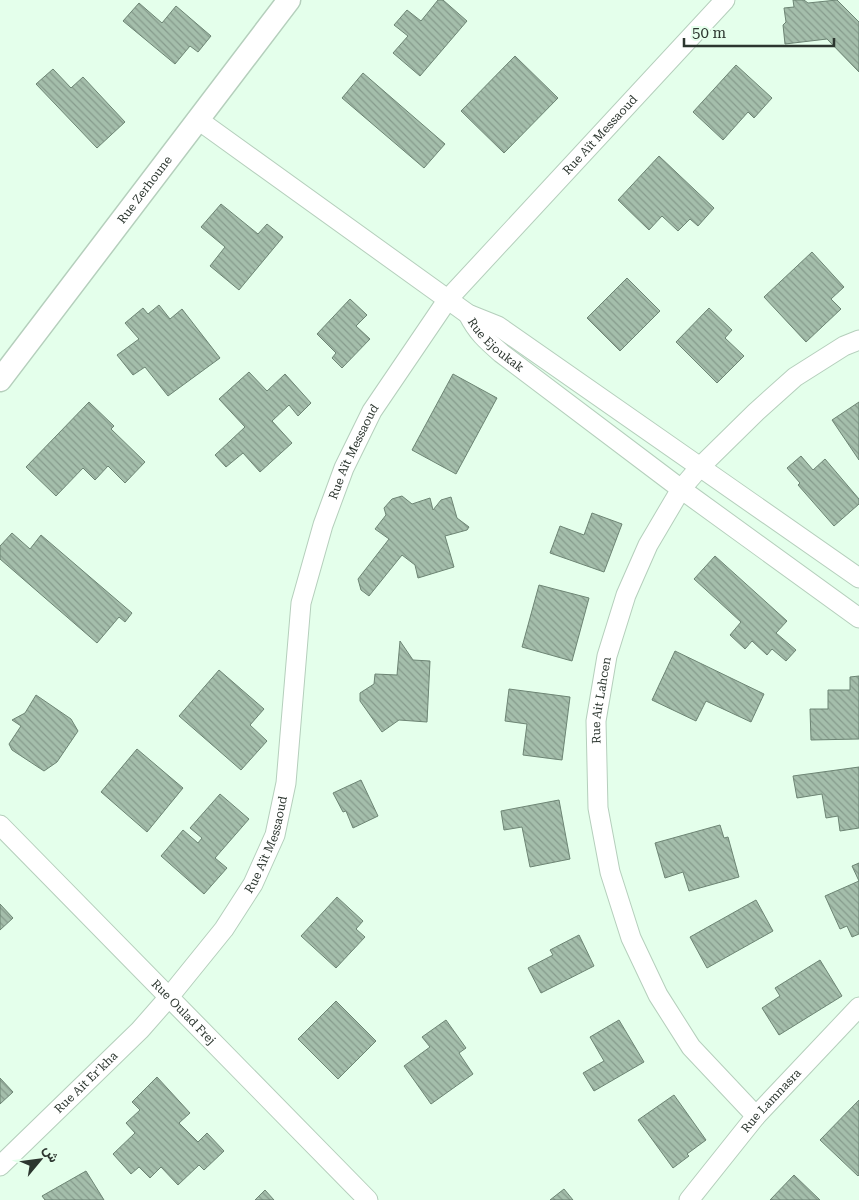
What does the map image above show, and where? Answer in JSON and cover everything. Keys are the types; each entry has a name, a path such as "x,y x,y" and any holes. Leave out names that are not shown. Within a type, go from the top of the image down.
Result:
{"street":[{"name":"Rue Zerhoune","path":"4,367 289,0"},
{"name":"Rue Aït Messaoud","path":"170,997 224,929 254,884 275,835 286,783 301,603 323,525 344,468 372,411 448,299 725,0"},
{"path":"197,119 468,314"},
{"name":"Rue Ejoukak","path":"468,314 498,326 859,578"},
{"name":"Rue Ejoukak","path":"468,314 483,338 501,354 681,489 859,618"},
{"name":"Rue Ait Lahcen","path":"756,1116 691,1047 658,995 631,938 610,872 598,808 596,721 606,656 626,595 645,553 681,489 700,467 795,377 844,346 859,340"},
{"name":"Rue Oulad Frej","path":"0,825 368,1200"},
{"name":"Rue Ait Er'kha","path":"0,1166 88,1082 170,997"},
{"name":"Rue Lamnasra","path":"688,1200 756,1116 859,1007"}],"building":[{"path":"438,0 443,0 467,21 420,76 393,53 408,36 394,25 407,10 421,21"},
{"path":"793,0 804,0 808,3 837,0 859,22 859,72 827,39 785,44 783,25 786,22 784,8 794,7"},
{"path":"139,3 162,23 176,6 211,36 198,52 190,46 175,64 123,21"},
{"path":"515,56 558,98 504,153 461,111"},
{"path":"736,65 772,98 754,118 748,112 723,140 693,112"},
{"path":"53,69 71,88 83,77 125,122 97,148 36,84"},
{"path":"363,73 445,144 424,168 342,98"},
{"path":"659,156 714,208 698,226 690,219 678,231 662,216 649,230 618,200"},
{"path":"221,204 258,234 267,224 283,237 239,290 210,266 225,247 201,227"},
{"path":"812,252 844,287 831,299 841,309 806,342 764,297"},
{"path":"627,278 660,311 620,351 587,318"},
{"path":"350,299 367,315 356,326 370,339 342,368 332,358 336,353 317,334"},
{"path":"159,305 170,319 182,309 220,358 168,396 145,367 133,375 117,355 139,339 125,323 143,308 148,314"},
{"path":"709,308 732,330 725,338 744,356 717,383 676,342"},
{"path":"249,372 267,391 285,374 311,403 298,416 289,405 272,421 292,443 260,472 243,453 226,467 215,455 245,427 219,399"},
{"path":"453,374 497,398 456,474 412,450"},
{"path":"89,402 114,426 111,429 145,462 125,483 108,466 95,480 83,468 56,496 26,467"},
{"path":"859,402 859,460 832,420"},
{"path":"801,456 813,470 825,459 859,499 859,504 834,526 798,485 800,483 787,468"},
{"path":"402,496 412,504 430,498 433,510 441,500 451,497 457,518 469,527 467,530 445,536 454,567 418,578 415,565 402,555 369,596 361,590 358,579 389,539 375,529 386,515 384,508 392,499"},
{"path":"592,513 622,524 604,572 550,553 560,526 584,535"},
{"path":"12,533 30,549 41,535 132,613 125,622 119,617 97,643 0,559 0,546"},
{"path":"715,556 787,621 776,633 796,650 786,661 772,649 767,655 752,641 745,649 730,635 741,622 694,579"},
{"path":"539,585 589,598 572,661 522,647"},
{"path":"400,641 413,660 430,661 427,722 399,720 382,732 360,701 360,693 374,684 375,674 397,675"},
{"path":"675,651 764,694 751,722 706,701 696,721 652,700"},
{"path":"219,670 264,709 250,725 267,741 241,770 179,716"},
{"path":"859,676 859,739 811,740 810,709 828,709 828,690 850,690 850,677"},
{"path":"509,689 570,697 562,760 523,755 527,724 505,721"},
{"path":"36,695 71,719 78,731 57,762 44,771 12,750 9,744 21,726 12,720 25,713"},
{"path":"137,749 183,788 147,832 101,792"},
{"path":"859,767 859,828 840,831 838,816 826,818 822,794 797,798 793,776"},
{"path":"361,780 378,816 353,828 346,811 343,812 333,793"},
{"path":"220,794 249,819 215,858 227,868 204,894 161,856 183,830 198,843 202,838 190,828"},
{"path":"559,800 570,859 530,867 522,827 504,830 501,811"},
{"path":"720,825 724,838 728,837 739,877 689,891 683,872 665,878 655,843"},
{"path":"859,863 859,881 852,866"},
{"path":"859,881 859,934 852,937 847,926 840,929 825,896"},
{"path":"337,897 363,921 356,929 365,937 336,968 301,936"},
{"path":"756,900 773,931 707,968 690,937"},
{"path":"0,904 13,918 0,930"},
{"path":"579,935 594,966 541,993 528,968 553,955 550,950"},
{"path":"820,960 842,996 779,1035 762,1008 780,996 775,988"},
{"path":"336,1001 376,1041 338,1079 298,1039"},
{"path":"446,1020 466,1048 459,1053 473,1074 431,1104 404,1066 430,1047 422,1037"},
{"path":"619,1020 644,1062 594,1091 583,1073 604,1061 590,1037"},
{"path":"157,1077 190,1113 179,1123 198,1142 207,1133 224,1151 204,1170 199,1165 178,1185 161,1167 150,1178 139,1167 131,1174 113,1154 135,1133 126,1123 140,1110 132,1102"},
{"path":"0,1078 13,1092 0,1104"},
{"path":"674,1095 706,1140 687,1154 689,1156 673,1168 638,1120"},
{"path":"859,1100 859,1175 858,1176 820,1140"},
{"path":"86,1171 104,1200 45,1200 42,1196"},
{"path":"794,1175 820,1200 770,1200"},
{"path":"564,1189 573,1200 550,1200"},
{"path":"265,1190 274,1200 255,1200"}]}
